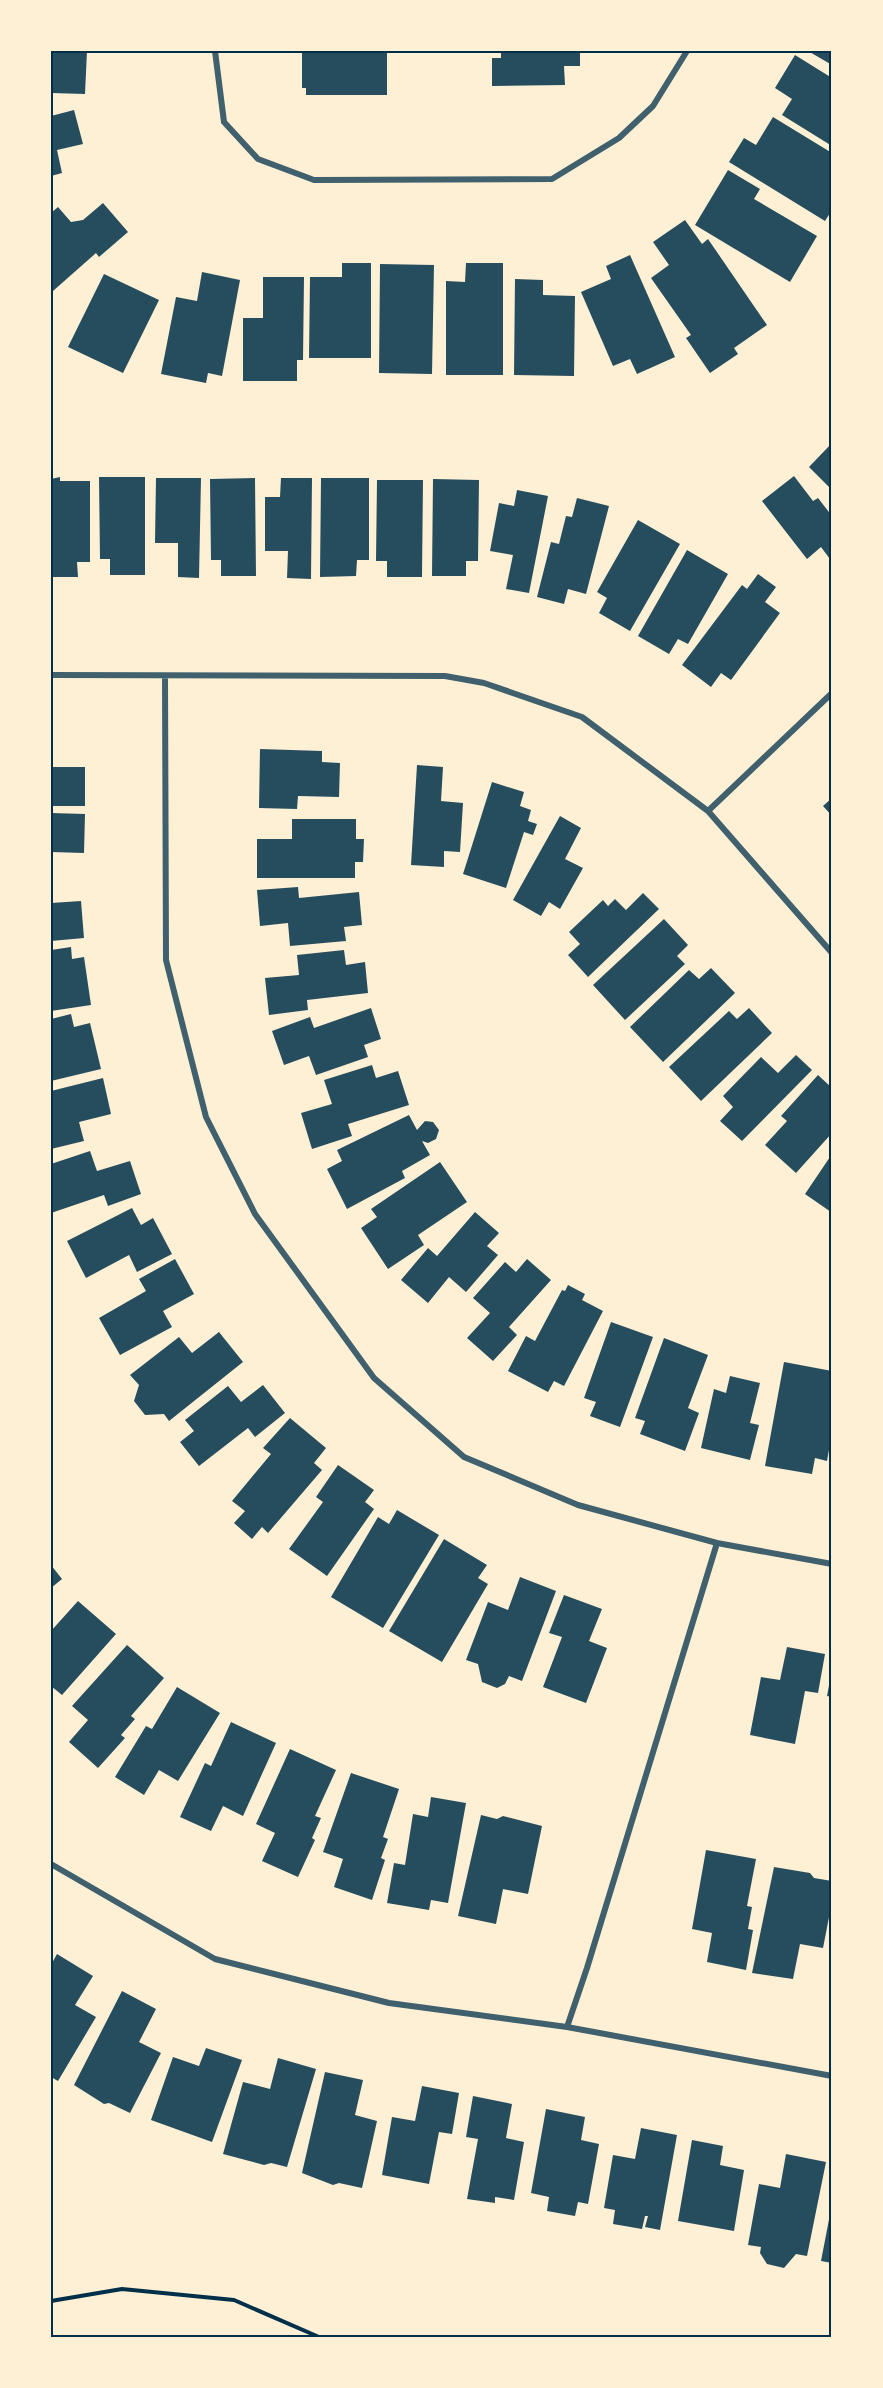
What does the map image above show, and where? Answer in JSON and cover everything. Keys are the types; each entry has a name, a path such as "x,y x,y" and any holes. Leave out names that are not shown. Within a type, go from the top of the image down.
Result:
{"street":[{"path":"215,51 224,122 258,159 314,180 350,180 552,179 619,138 653,106 687,51"},
{"path":"51,675 445,676 484,683 582,717 708,810 832,952"},
{"path":"165,676 165,960 206,1117 255,1214 374,1378 464,1457 578,1505 717,1544 832,1564"},
{"path":"708,810 832,693"},
{"path":"567,2027 717,1544"},
{"path":"51,1864 215,1959 388,2003 567,2027 832,2076"}],"path":[{"path":"51,2301 122,2289 234,2300 319,2337"}],"building":[{"path":"51,51 87,51 85,94 51,93"},
{"path":"302,51 387,51 387,95 306,95 306,88 302,88"},
{"path":"501,51 580,51 580,66 564,66 565,85 492,86 492,58 501,58"},
{"path":"808,51 832,51 832,65"},
{"path":"795,55 832,78 832,146 782,115 792,99 775,88"},
{"path":"74,110 83,144 57,150 62,173 51,176 51,116"},
{"path":"773,117 832,153 832,210 825,221 729,162 744,138 756,145"},
{"path":"728,170 760,189 754,199 817,236 790,282 695,225"},
{"path":"103,203 128,232 99,257 96,253 53,291 51,288 51,213 58,207 71,222 83,220"},
{"path":"685,220 702,244 708,239 767,325 734,348 738,354 710,373 686,338 691,335 651,278 669,265 653,242"},
{"path":"630,255 675,357 637,374 630,359 613,366 581,292 611,279 606,266"},
{"path":"342,263 371,263 371,358 309,358 310,277 342,277"},
{"path":"466,263 503,263 503,375 446,375 446,281 465,282"},
{"path":"380,264 434,265 432,374 379,373"},
{"path":"202,272 240,280 222,376 208,373 206,383 161,374 176,297 197,301"},
{"path":"104,274 159,300 123,373 68,347"},
{"path":"263,277 304,277 303,360 297,360 297,381 243,381 243,318 263,318"},
{"path":"515,279 543,280 543,295 575,296 574,376 514,375"},
{"path":"832,443 832,490 809,467"},
{"path":"794,476 813,501 818,498 832,516 832,557 830,559 821,547 807,559 762,501"},
{"path":"60,477 60,481 90,481 90,562 77,562 78,577 51,577 51,479"},
{"path":"99,477 145,477 145,575 110,575 110,559 100,559"},
{"path":"156,478 201,478 199,578 178,577 178,543 155,543"},
{"path":"255,478 256,576 221,576 221,560 211,560 210,479"},
{"path":"281,478 312,478 311,579 287,578 288,551 265,551 265,497 280,497"},
{"path":"321,478 369,478 369,560 357,560 356,576 320,577"},
{"path":"433,479 479,480 478,561 466,561 466,576 432,576"},
{"path":"377,480 423,480 422,577 387,577 387,561 376,561"},
{"path":"517,490 548,496 529,593 506,589 513,555 490,551 499,503 514,506"},
{"path":"577,498 609,506 586,594 568,589 564,604 537,597 551,542 559,544 566,516 572,517"},
{"path":"638,520 680,544 630,631 599,613 607,598 597,592"},
{"path":"687,550 728,574 688,644 678,639 669,654 638,636"},
{"path":"758,574 776,587 765,602 780,613 731,680 721,673 711,687 682,665 742,585 747,589"},
{"path":"260,749 322,751 322,762 340,763 339,797 298,796 297,809 259,808"},
{"path":"417,765 443,767 441,801 463,803 460,852 444,851 444,867 411,865"},
{"path":"51,767 85,767 85,806 51,806"},
{"path":"492,782 524,792 520,806 531,810 528,821 537,824 533,835 524,832 506,888 463,874"},
{"path":"832,798 832,816 823,806"},
{"path":"51,813 85,814 84,853 51,852"},
{"path":"560,816 581,828 565,859 583,868 560,909 549,902 541,916 513,900"},
{"path":"292,819 356,819 356,839 364,839 363,862 355,862 355,878 257,878 257,839 292,839"},
{"path":"298,887 299,898 359,892 362,925 344,927 346,941 290,946 288,923 260,926 257,890"},
{"path":"643,893 659,909 588,977 568,955 580,944 569,932 603,900 608,906 615,899 626,910"},
{"path":"81,901 84,938 51,941 51,903"},
{"path":"664,919 688,945 677,956 685,964 625,1020 593,985"},
{"path":"71,947 72,959 84,957 91,1005 51,1011 51,950"},
{"path":"344,950 346,965 365,962 368,993 307,1000 308,1010 269,1015 265,978 299,975 297,955"},
{"path":"711,968 735,993 663,1062 630,1027 689,970 699,979"},
{"path":"371,1008 381,1039 364,1045 368,1057 316,1075 309,1056 284,1065 272,1031 310,1017 314,1028"},
{"path":"749,1008 772,1033 701,1101 669,1067 729,1011 737,1019"},
{"path":"71,1014 74,1027 90,1023 101,1069 51,1081 51,1019"},
{"path":"796,1055 812,1070 742,1141 720,1121 733,1107 723,1096 761,1057 778,1073"},
{"path":"372,1065 376,1078 398,1071 409,1105 348,1124 352,1136 312,1149 301,1113 332,1104 324,1080"},
{"path":"818,1075 832,1088 832,1133 796,1173 765,1145 787,1121 781,1116"},
{"path":"103,1078 111,1114 79,1122 84,1141 51,1149 51,1091"},
{"path":"409,1115 417,1130 425,1121 433,1122 439,1130 436,1139 428,1143 422,1141 430,1155 402,1171 405,1178 347,1209 327,1169 342,1161 337,1150"},
{"path":"90,1151 97,1171 130,1161 141,1194 108,1206 104,1195 51,1213 51,1164"},
{"path":"832,1154 832,1210 831,1212 805,1194"},
{"path":"440,1162 467,1202 418,1235 424,1245 388,1269 361,1228 377,1217 371,1209"},
{"path":"132,1208 141,1225 153,1218 172,1254 137,1272 129,1255 86,1278 67,1241"},
{"path":"475,1212 499,1233 487,1246 498,1255 466,1292 449,1277 428,1303 401,1280 428,1248 437,1256"},
{"path":"175,1259 194,1294 163,1311 172,1327 120,1355 99,1318 146,1291 139,1279"},
{"path":"527,1259 551,1280 509,1327 517,1335 493,1361 467,1338 490,1313 473,1298 505,1262 516,1272"},
{"path":"568,1285 585,1294 582,1300 603,1311 564,1386 554,1381 548,1392 508,1371 526,1336 535,1341 562,1290 565,1291"},
{"path":"611,1322 653,1337 620,1427 590,1416 596,1402 584,1398"},
{"path":"219,1332 243,1362 169,1421 164,1414 145,1415 134,1401 139,1385 130,1375 179,1337 192,1353"},
{"path":"664,1338 708,1355 688,1408 699,1413 685,1451 640,1434 645,1421 635,1418"},
{"path":"784,1362 832,1371 832,1433 827,1461 815,1458 812,1474 765,1466"},
{"path":"730,1376 760,1383 750,1423 759,1425 750,1460 701,1448 714,1389 726,1393"},
{"path":"263,1385 285,1413 255,1437 248,1428 199,1466 180,1442 194,1431 185,1420 228,1386 241,1402"},
{"path":"290,1418 326,1448 314,1463 322,1470 268,1533 262,1527 252,1539 234,1523 245,1511 232,1501 271,1454 263,1448"},
{"path":"338,1465 374,1490 365,1502 374,1509 327,1576 289,1549 323,1502 316,1497"},
{"path":"397,1510 439,1535 383,1628 331,1597 378,1517 389,1524"},
{"path":"444,1539 487,1565 478,1578 488,1584 442,1662 389,1631"},
{"path":"51,1565 62,1579 51,1588"},
{"path":"520,1577 556,1591 522,1681 509,1676 505,1684 497,1688 482,1682 478,1664 466,1660 488,1602 508,1610"},
{"path":"564,1595 602,1609 589,1641 607,1648 586,1703 543,1687 562,1637 549,1633"},
{"path":"78,1601 116,1634 62,1695 51,1686 51,1631"},
{"path":"127,1645 164,1678 131,1716 135,1719 121,1735 125,1738 98,1768 69,1742 88,1720 72,1706"},
{"path":"787,1647 825,1654 818,1693 805,1691 795,1744 750,1735 761,1677 780,1680"},
{"path":"832,1675 832,1697 827,1696"},
{"path":"177,1687 220,1713 178,1781 159,1770 144,1795 115,1777 146,1726 152,1729"},
{"path":"231,1722 276,1743 243,1816 223,1806 211,1831 180,1817 205,1763 211,1766"},
{"path":"290,1749 336,1770 315,1816 321,1818 312,1838 315,1840 298,1877 262,1861 275,1833 256,1824"},
{"path":"351,1773 399,1789 383,1837 388,1839 381,1858 385,1860 372,1900 334,1887 343,1859 323,1852"},
{"path":"431,1797 466,1803 448,1903 431,1900 429,1910 387,1903 394,1863 405,1865 413,1814 428,1817"},
{"path":"481,1815 497,1819 503,1816 542,1826 528,1894 503,1889 496,1924 458,1916"},
{"path":"706,1850 756,1859 747,1906 752,1907 748,1929 753,1930 746,1970 707,1962 712,1933 692,1929"},
{"path":"774,1867 810,1873 814,1878 832,1881 832,1902 823,1948 800,1944 793,1979 752,1973"},
{"path":"57,1954 93,1976 75,2005 96,2017 58,2081 51,2077 51,1965"},
{"path":"122,1991 156,2009 139,2042 161,2053 130,2113 109,2103 104,2104 74,2085"},
{"path":"206,2048 242,2060 212,2142 151,2120 173,2057 199,2066"},
{"path":"278,2058 316,2069 287,2167 271,2163 264,2165 223,2154 243,2082 270,2089"},
{"path":"325,2072 363,2080 355,2115 377,2121 362,2188 339,2183 333,2185 302,2173"},
{"path":"422,2086 459,2093 452,2134 439,2132 429,2184 382,2175 392,2117 415,2121"},
{"path":"473,2096 512,2104 506,2138 524,2142 514,2200 495,2197 495,2203 467,2199 478,2139 466,2137"},
{"path":"546,2109 585,2117 581,2140 599,2144 588,2204 578,2202 575,2216 547,2211 549,2197 531,2193"},
{"path":"641,2128 677,2135 660,2230 645,2227 648,2216 645,2216 642,2229 613,2224 615,2210 604,2208 613,2155 635,2159"},
{"path":"692,2140 723,2146 720,2165 744,2170 734,2231 678,2221"},
{"path":"786,2154 826,2162 807,2256 796,2254 784,2268 767,2264 760,2253 761,2247 748,2245 759,2184 780,2188"},
{"path":"832,2209 832,2263 821,2261"}]}
